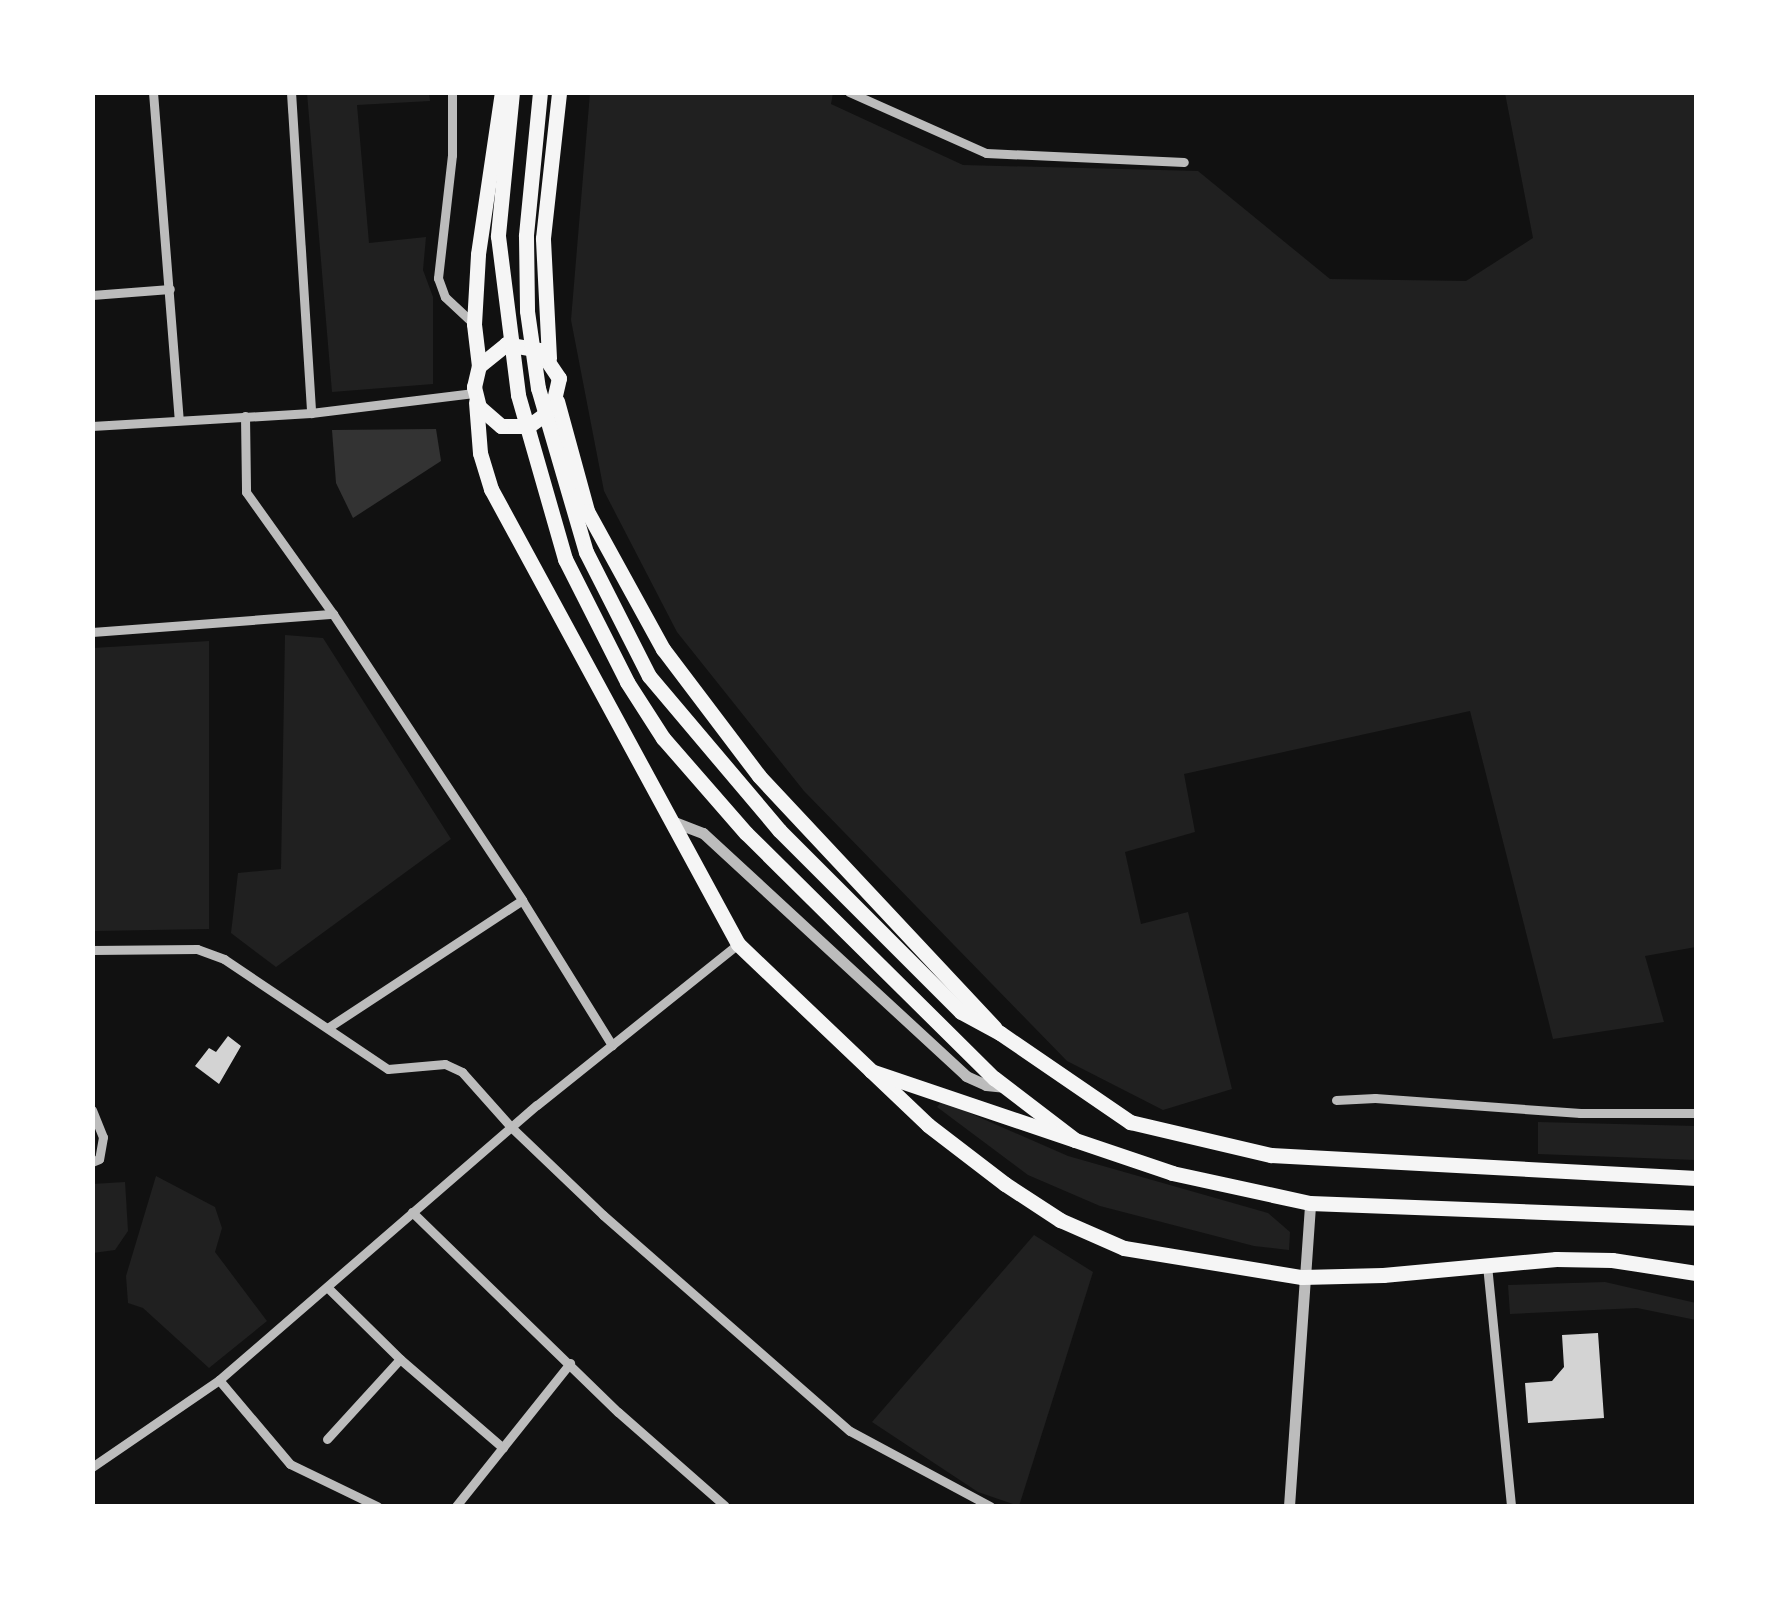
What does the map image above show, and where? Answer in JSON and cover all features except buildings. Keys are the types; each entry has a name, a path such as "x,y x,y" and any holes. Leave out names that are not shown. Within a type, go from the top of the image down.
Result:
{"main road":[{"path":"502,92 478,254 474,324 479,366 475,397 480,453 491,489 653,794 674,822 738,944 928,1125 1060,1220 1124,1248 1302,1277 1612,1260 1696,1273"},
{"path":"512,92 498,236 518,395 565,559 627,682 662,738 746,833 1006,1087 1076,1140"},
{"path":"540,92 526,236 527,311 538,388 586,552 649,676 779,830 961,1012 1000,1033 1130,1122 1270,1155 1696,1178"},
{"path":"559,92 543,238 549,358 559,378 557,400 587,511 663,648 759,776 1000,1033"},
{"path":"479,366 506,344 530,345 549,358"},
{"path":"475,397 492,421 520,428 546,416 557,400"},
{"path":"871,1071 1172,1173 1310,1203 1696,1218"}],"street":[{"path":"154,92 180,420"},
{"path":"291,92 310,412"},
{"path":"452,92 452,155 438,278 445,297 474,324"},
{"path":"849,92 986,153 1184,162"},
{"path":"92,295 170,289"},
{"path":"92,426 475,397"},
{"path":"245,416 246,492 333,614 522,900 612,1046"},
{"path":"92,632 333,614"},
{"path":"674,822 703,833 966,1076 986,1085 1006,1087"},
{"path":"328,1027 522,900"},
{"path":"92,1467 219,1380 511,1127 738,944"},
{"path":"92,950 197,949 224,959 388,1069 446,1064 462,1072 511,1127 603,1215 850,1431 990,1506"},
{"path":"1336,1100 1375,1098 1580,1113 1696,1113"},
{"path":"92,1110 103,1137 99,1159 92,1162"},
{"path":"1288,1506 1310,1203"},
{"path":"412,1212 618,1412 725,1506"},
{"path":"1487,1265 1511,1506"},
{"path":"327,1287 400,1359 503,1448"},
{"path":"328,1439 400,1359"},
{"path":"456,1506 570,1362"},
{"path":"219,1380 290,1464 377,1506"},
{"path":"342,1506 350,1496"}],"shaded area":[{"path":"307,93 429,93 430,101 357,105 369,243 426,237 423,270 433,297 433,384 332,392"},
{"path":"590,93 833,93 831,104 963,165 1198,171 1330,279 1466,281 1533,238 1505,93 1696,93 1696,947 1645,956 1664,1022 1553,1039 1470,711 1184,774 1195,832 1125,852 1141,924 1188,912 1232,1089 1163,1110 1067,1061 804,791 677,632 604,491 571,320"},
{"path":"436,429 441,461 353,518 336,483 332,430"},
{"path":"285,635 323,638 451,839 276,967 231,933 238,873 281,869"},
{"path":"209,641 209,929 93,931 93,648"},
{"path":"942,1101 1068,1156 1268,1213 1290,1232 1289,1250 1254,1246 1100,1206 1028,1175 937,1107"},
{"path":"1538,1122 1696,1126 1696,1160 1538,1154"},
{"path":"156,1176 215,1207 222,1228 215,1252 267,1321 209,1368 143,1308 128,1303 126,1276"},
{"path":"125,1182 128,1231 115,1250 93,1253 93,1184"},
{"path":"1034,1235 1093,1272 1019,1506 978,1492 872,1422"},
{"path":"1605,1282 1696,1303 1696,1320 1637,1308 1510,1314 1508,1285"}]}
